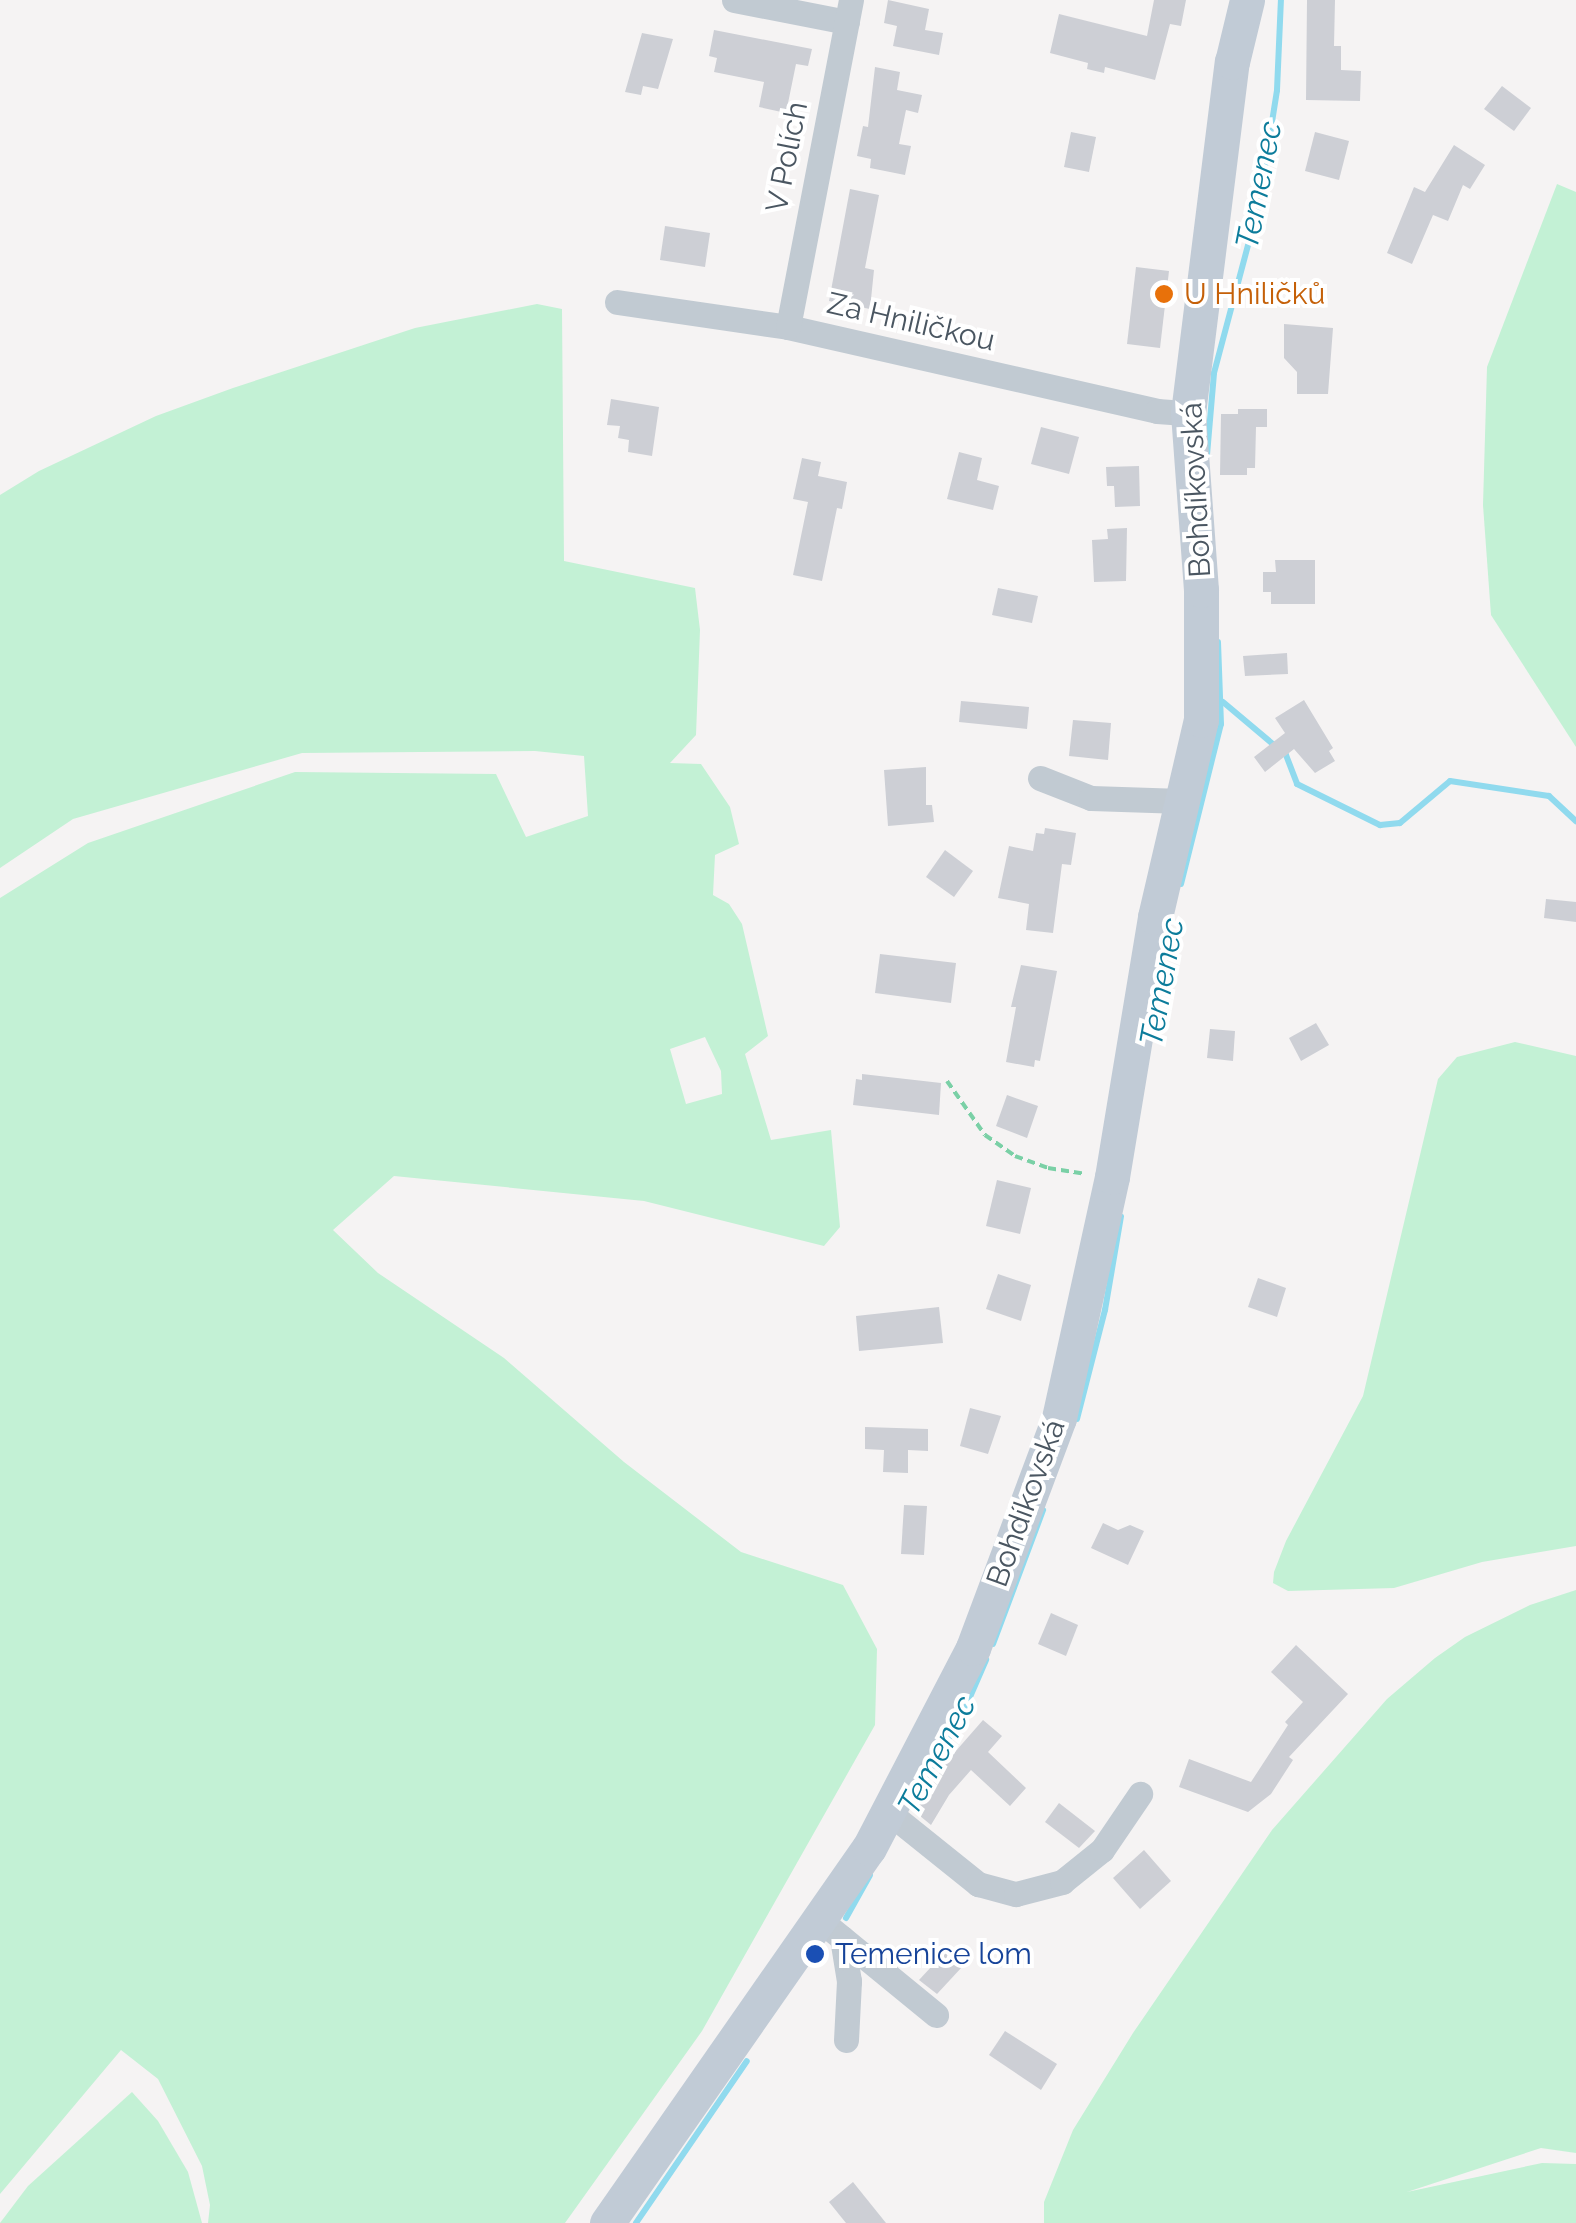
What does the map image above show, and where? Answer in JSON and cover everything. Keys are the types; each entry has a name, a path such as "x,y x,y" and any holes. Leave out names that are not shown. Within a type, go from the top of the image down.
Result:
{"street":[{"path":"734,0 849,11"},
{"name":"Bohdíkovská","path":"607,2223 831,1929 869,1848 897,1817 972,1648 1060,1418 1112,1178 1154,918 1202,720 1201,590 1188,413 1232,62 1248,0"},
{"name":"V Polích","path":"788,327 849,11"},
{"name":"Za Hniličkou","path":"617,302 788,327 1121,404 1188,413"},
{"path":"1040,778 1090,798 1182,802"},
{"path":"897,1817 978,1884 1016,1894 1062,1882 1102,1850 1140,1794"},
{"path":"831,1929 936,2016"},
{"path":"831,1929 849,1981 846,2040"}],"path":[{"path":"948,1080 985,1135 1015,1156 1048,1168 1112,1178"}],"green space":[{"path":"1557,184 1576,192 1576,747 1491,615 1483,505 1487,367"},
{"path":"537,304 562,309 564,561 695,588 700,630 696,735 670,763 701,764 730,807 739,844 715,855 713,895 729,904 742,924 768,1036 745,1054 771,1140 831,1130 840,1227 824,1246 644,1201 394,1176 333,1230 378,1273 504,1358 624,1462 741,1552 843,1585 877,1649 875,1725 702,2031 565,2223 208,2223 210,2205 202,2166 158,2079 121,2050 0,2194 0,898 88,843 295,772 496,774 526,837 588,816 584,756 535,751 302,753 73,819 0,868 0,495 39,471 156,416 415,328","holes":["705,1037 721,1071 722,1094 686,1104 670,1049"]},
{"path":"1515,1042 1576,1056 1576,1546 1482,1562 1394,1588 1288,1591 1273,1583 1274,1572 1286,1541 1363,1396 1438,1079 1457,1057"},
{"path":"1576,1590 1576,2153 1541,2148 1407,2192 1542,2163 1576,2164 1576,2223 1044,2223 1044,2202 1073,2130 1133,2033 1272,1830 1387,1699 1435,1658 1465,1637 1530,1605"},
{"path":"132,2092 158,2121 188,2172 202,2223 0,2223 28,2186"}],"building":[{"path":"888,0 929,9 925,30 943,33 939,55 893,46 897,26 884,23"},
{"path":"1154,0 1186,0 1181,26 1170,24 1155,80 1105,67 1104,73 1087,69 1088,63 1050,53 1059,14 1147,36"},
{"path":"1307,0 1335,0 1334,46 1341,46 1341,70 1361,71 1360,101 1306,100"},
{"path":"714,30 812,49 808,66 796,64 786,113 759,107 764,82 714,72 717,58 709,56"},
{"path":"642,33 673,39 658,89 643,86 641,95 625,92"},
{"path":"875,67 900,72 897,90 922,95 918,113 906,110 899,144 911,146 905,175 870,168 871,159 857,156 863,126 868,127"},
{"path":"1502,86 1531,108 1514,131 1484,109"},
{"path":"1071,132 1096,137 1089,172 1064,167"},
{"path":"1315,132 1349,141 1339,180 1305,171"},
{"path":"1454,145 1485,165 1470,189 1463,185 1448,221 1433,215 1412,264 1387,253 1414,187 1425,192"},
{"path":"850,189 879,195 865,268 874,270 870,309 829,301"},
{"path":"665,226 710,233 705,267 660,260"},
{"path":"1136,267 1169,271 1160,348 1127,344"},
{"path":"1284,324 1333,328 1328,394 1297,394 1297,372 1284,358"},
{"path":"611,399 659,407 652,456 628,452 629,440 618,438 620,426 607,425"},
{"path":"1238,409 1267,409 1267,427 1256,427 1255,468 1247,468 1247,475 1220,475 1221,414 1238,414"},
{"path":"1041,427 1079,437 1069,474 1031,464"},
{"path":"959,452 982,458 977,480 999,486 993,510 947,499"},
{"path":"802,458 821,462 818,476 847,482 842,509 837,508 822,581 793,575 808,502 793,499"},
{"path":"1139,466 1140,506 1115,507 1114,486 1107,486 1106,467"},
{"path":"1127,528 1126,581 1094,582 1092,540 1108,539 1107,529"},
{"path":"1275,560 1315,560 1315,604 1271,604 1271,592 1263,592 1263,572 1276,572"},
{"path":"998,588 1038,596 1032,623 992,615"},
{"path":"1287,653 1288,674 1245,676 1243,656"},
{"path":"1304,700 1333,748 1329,751 1335,761 1315,773 1294,749 1265,772 1254,757 1285,733 1275,718"},
{"path":"961,701 1029,707 1027,729 959,722"},
{"path":"1073,720 1111,723 1108,760 1069,756"},
{"path":"926,767 926,805 932,805 934,822 888,826 884,770"},
{"path":"1045,828 1076,833 1071,865 1062,864 1053,933 1026,930 1029,904 998,898 1009,846 1033,851 1036,833 1044,834"},
{"path":"945,850 973,871 954,897 926,877"},
{"path":"1546,899 1576,902 1576,922 1544,918"},
{"path":"880,954 956,963 951,1003 875,993"},
{"path":"1021,965 1057,971 1040,1061 1035,1060 1034,1067 1006,1062 1016,1007 1011,1007"},
{"path":"1316,1023 1329,1045 1301,1061 1289,1038"},
{"path":"1210,1029 1235,1031 1233,1061 1207,1058"},
{"path":"862,1074 941,1083 939,1115 853,1105 856,1079 862,1080"},
{"path":"1007,1095 1038,1106 1027,1138 996,1126"},
{"path":"997,1180 1031,1188 1020,1234 986,1226"},
{"path":"998,1274 1031,1285 1021,1321 986,1309"},
{"path":"1258,1278 1286,1288 1277,1317 1248,1307"},
{"path":"939,1307 943,1343 859,1351 856,1316"},
{"path":"970,1408 1001,1416 988,1454 960,1446"},
{"path":"865,1427 928,1429 928,1451 908,1450 908,1473 883,1472 884,1450 865,1449"},
{"path":"904,1505 927,1506 924,1555 901,1554"},
{"path":"1103,1523 1118,1530 1130,1525 1144,1531 1128,1565 1091,1548"},
{"path":"1051,1613 1078,1625 1066,1656 1038,1644"},
{"path":"1296,1645 1348,1694 1289,1757 1293,1760 1271,1794 1248,1812 1179,1787 1189,1759 1251,1782 1288,1725 1285,1722 1303,1702 1271,1672"},
{"path":"983,1720 1002,1736 988,1752 1026,1788 1010,1806 971,1770 949,1795 931,1825 914,1811 948,1760"},
{"path":"1059,1803 1095,1831 1079,1848 1045,1822"},
{"path":"1144,1850 1171,1881 1140,1909 1113,1878"},
{"path":"945,1952 962,1967 937,1994 919,1980"},
{"path":"1005,2031 1057,2064 1041,2090 989,2055"},
{"path":"853,2182 886,2223 846,2223 829,2202"}],"waterway":[{"name":"Temenec","path":"1207,455 1214,373 1259,204 1277,90 1281,0"},
{"name":"Temenec","path":"1181,884 1221,724 1218,642"},
{"path":"1223,702 1286,755 1297,784 1380,825 1400,823 1450,781 1549,796 1576,821"},
{"name":"Temenec","path":"1077,1419 1105,1310 1121,1216"},
{"name":"Temenec","path":"993,1644 1043,1510"},
{"name":"Temenec","path":"914,1799 963,1713 986,1660"},
{"name":"Temenec","path":"846,1918 870,1875"},
{"name":"Temenec","path":"636,2223 747,2061"}],"place":[{"name":"U Hniličků","path":"1164,294"},
{"name":"Temenice lom","path":"815,1954"}]}
